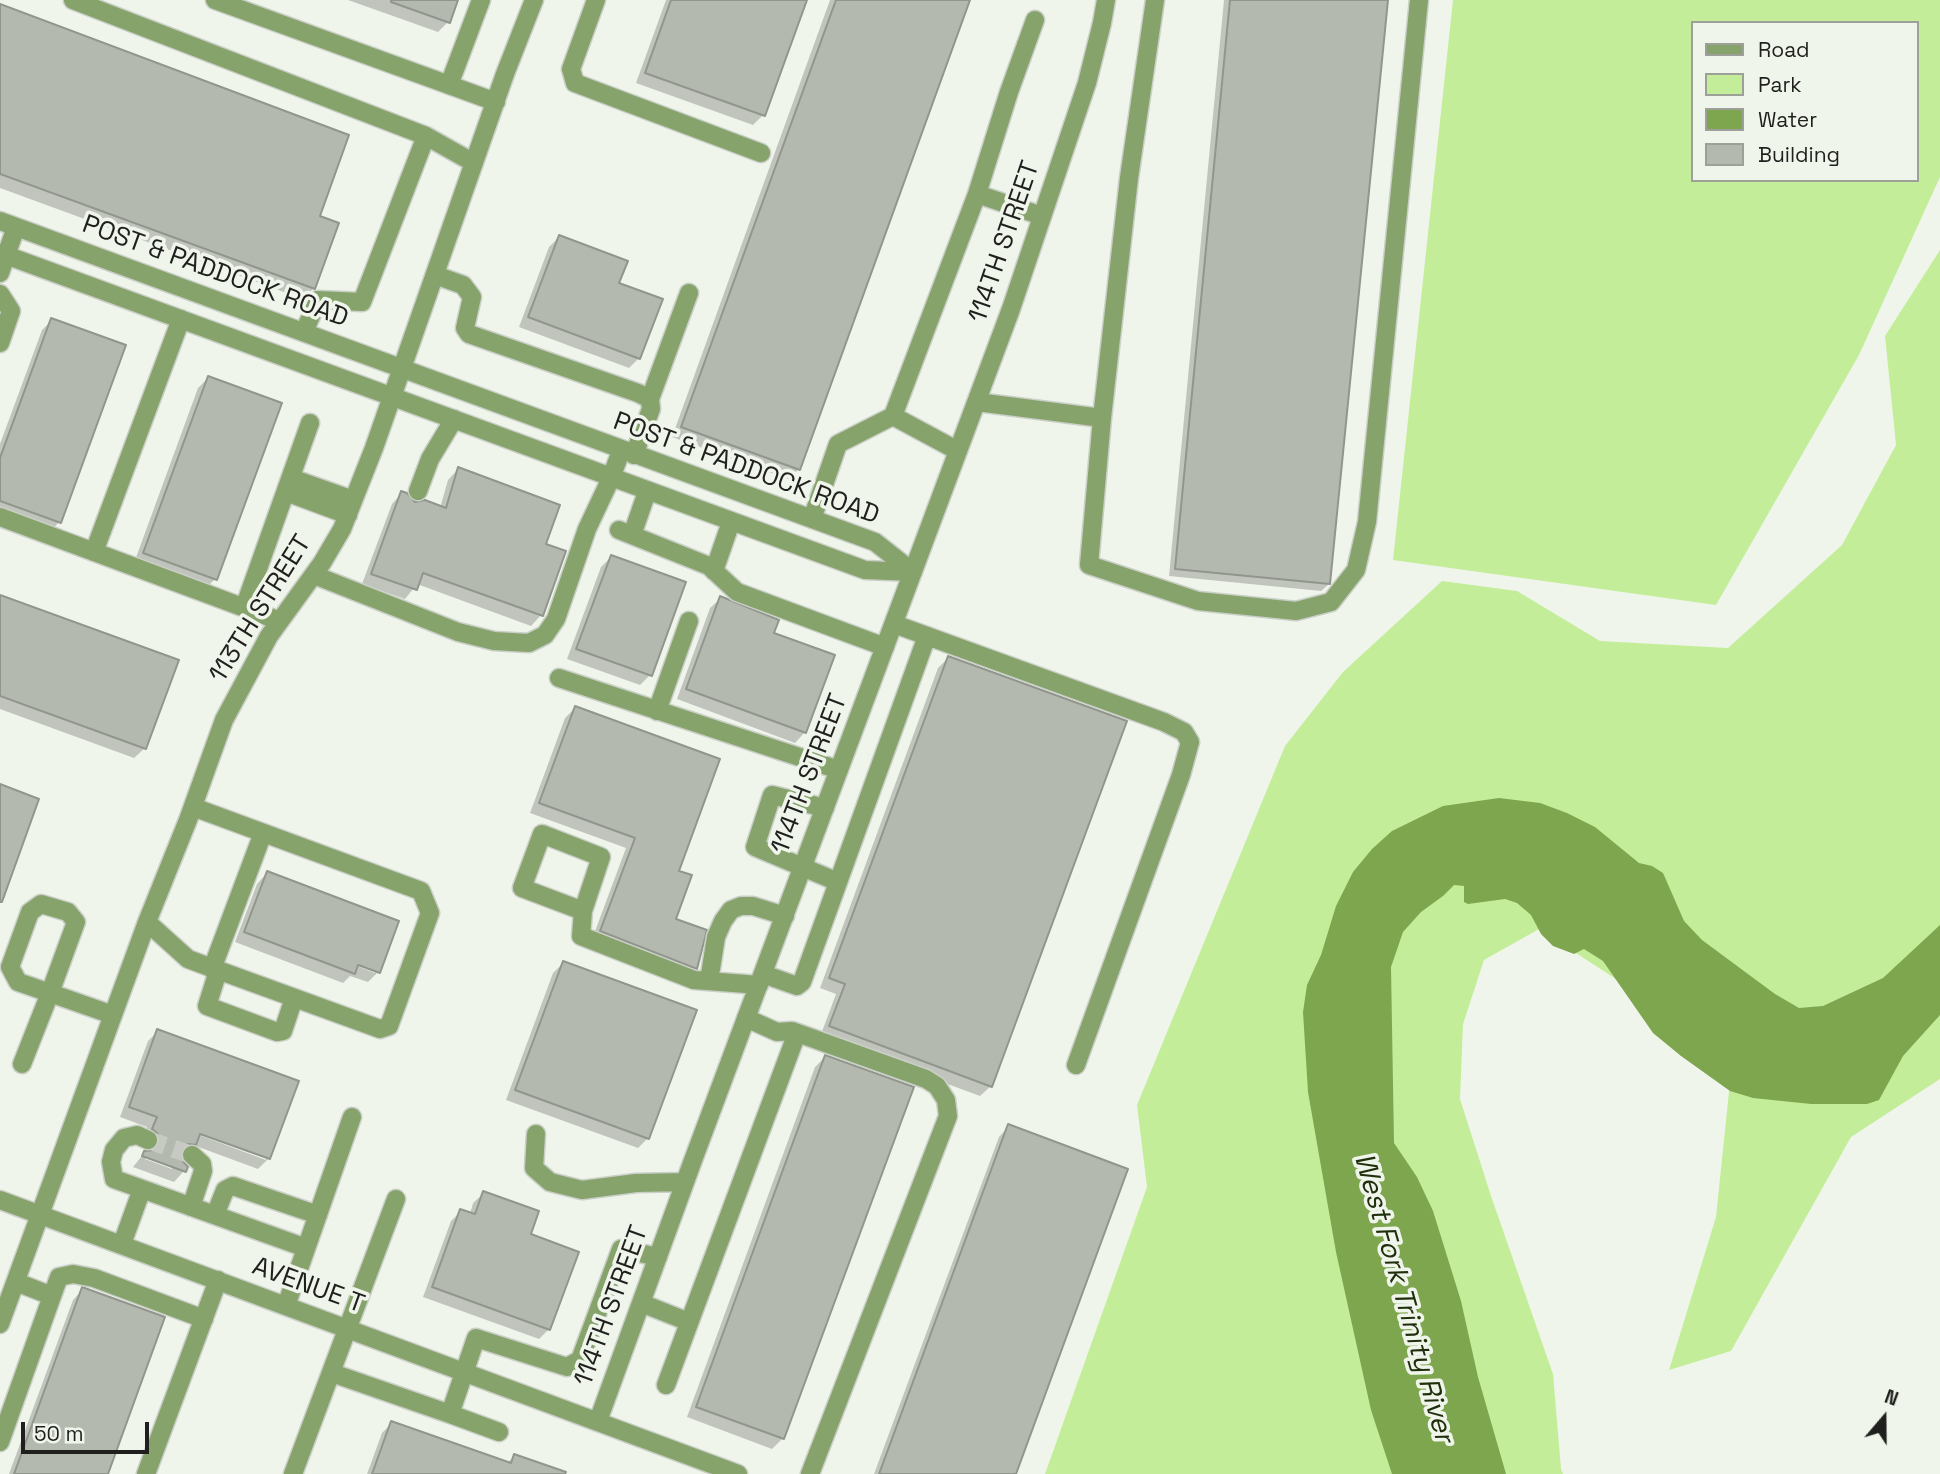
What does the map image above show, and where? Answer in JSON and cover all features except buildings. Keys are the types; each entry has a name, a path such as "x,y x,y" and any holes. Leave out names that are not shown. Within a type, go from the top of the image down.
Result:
{"street":[{"path":"74,0 426,136 474,163"},
{"path":"215,0 496,102"},
{"path":"449,85 481,0"},
{"name":"113TH STREET","path":"0,1324 4,1303 16,1282 224,720 239,689 280,621 314,575 342,529 351,508 534,0"},
{"path":"596,0 571,69 575,83 761,153"},
{"name":"114TH STREET","path":"738,1474 716,1470 598,1421 977,402 1087,83 1106,0"},
{"path":"1155,0 1129,178 1102,418 1089,565 1198,601 1296,611 1331,602 1356,570 1367,522 1419,0"},
{"path":"812,519 838,444 892,416 977,194 1035,20"},
{"path":"304,332 318,300 362,302 426,136"},
{"path":"977,194 1042,216"},
{"path":"0,272 8,224"},
{"name":"POST & PADDOCK ROAD","path":"8,224 875,542 913,572"},
{"name":"POST & PADDOCK ROAD","path":"3,254 865,570 913,572"},
{"path":"435,275 463,285 472,297 465,328 469,334 650,399"},
{"path":"314,575 458,632 494,641 529,643 545,635 556,620 587,529 611,478 650,409 650,399 689,293"},
{"path":"0,294 11,311 0,343"},
{"path":"94,552 181,318"},
{"path":"977,402 1102,418"},
{"path":"892,416 958,452"},
{"path":"418,491 430,459 454,419"},
{"path":"244,608 310,423"},
{"path":"288,485 351,508"},
{"path":"648,492 626,532 709,566 737,592 885,647"},
{"path":"0,517 280,621"},
{"path":"714,571 731,522"},
{"path":"657,711 689,621"},
{"path":"894,624 1164,722 1184,732 1190,742 1181,775 1076,1065"},
{"path":"583,911 522,888 542,834 601,857 583,911 581,936 694,980 761,979 800,986 927,636"},
{"path":"559,678 839,770"},
{"path":"825,808 772,795 755,847 838,882"},
{"path":"147,922 188,959 380,1029 389,1026 430,913 421,891 193,807"},
{"path":"263,833 215,970 207,1006 276,1032 283,1031 294,998"},
{"path":"22,1064 50,993 76,922 68,912 41,904 30,912 10,967 18,982 50,993 113,1015"},
{"path":"709,981 716,937 731,910 741,906 753,906 785,916"},
{"path":"746,1018 777,1032 797,1033 926,1079 937,1086 946,1100 948,1116 810,1474"},
{"path":"666,1385 797,1033"},
{"path":"286,1306 352,1117"},
{"path":"536,1134 534,1168 550,1182 582,1190 636,1183 685,1182"},
{"path":"148,1140 131,1135 119,1142 111,1162 114,1179 306,1248"},
{"path":"191,1206 203,1171 202,1164 192,1155"},
{"path":"215,1215 225,1190 233,1185 318,1216"},
{"path":"122,1244 142,1189"},
{"path":"293,1474 396,1199"},
{"name":"AVENUE T","path":"0,1200 598,1421"},
{"path":"450,1414 476,1338 567,1367 574,1364 580,1360 621,1250 658,1257"},
{"path":"0,1442 59,1277 74,1274 94,1278 204,1319"},
{"path":"146,1474 219,1280"},
{"path":"16,1282 52,1296"},
{"path":"641,1303 690,1322"},
{"path":"332,1373 499,1432"},
{"path":"0,1388 17,1395"}],"green space":[{"path":"1453,0 1940,0 1940,177 1859,355 1716,605 1393,560"},
{"path":"1940,250 1940,1079 1851,1137 1731,1351 1669,1370 1716,1217 1730,1082 1639,994 1539,929 1484,960 1463,1024 1460,1099 1553,1374 1563,1474 1045,1474 1147,1187 1137,1105 1285,746 1343,672 1442,581 1517,591 1600,641 1728,648 1842,545 1896,445 1885,336"}],"water":[{"name":"West Fork Trinity River","path":"1499,798 1540,803 1567,813 1595,827 1639,863 1652,866 1663,873 1684,921 1702,940 1775,994 1799,1008 1823,1006 1883,978 1940,925 1940,1015 1903,1056 1879,1100 1867,1104 1811,1104 1753,1098 1730,1091 1653,1033 1603,961 1584,949 1574,954 1553,946 1541,934 1531,915 1517,903 1505,899 1468,904 1464,902 1464,886 1454,885 1421,912 1403,932 1391,967 1394,1143 1417,1177 1433,1211 1461,1301 1478,1377 1506,1474 1392,1474 1371,1410 1336,1252 1308,1092 1303,1012 1307,985 1321,955 1336,906 1353,872 1372,849 1392,831 1443,806"}],"tunnel":[{"path":"148,1140 192,1155"}]}
